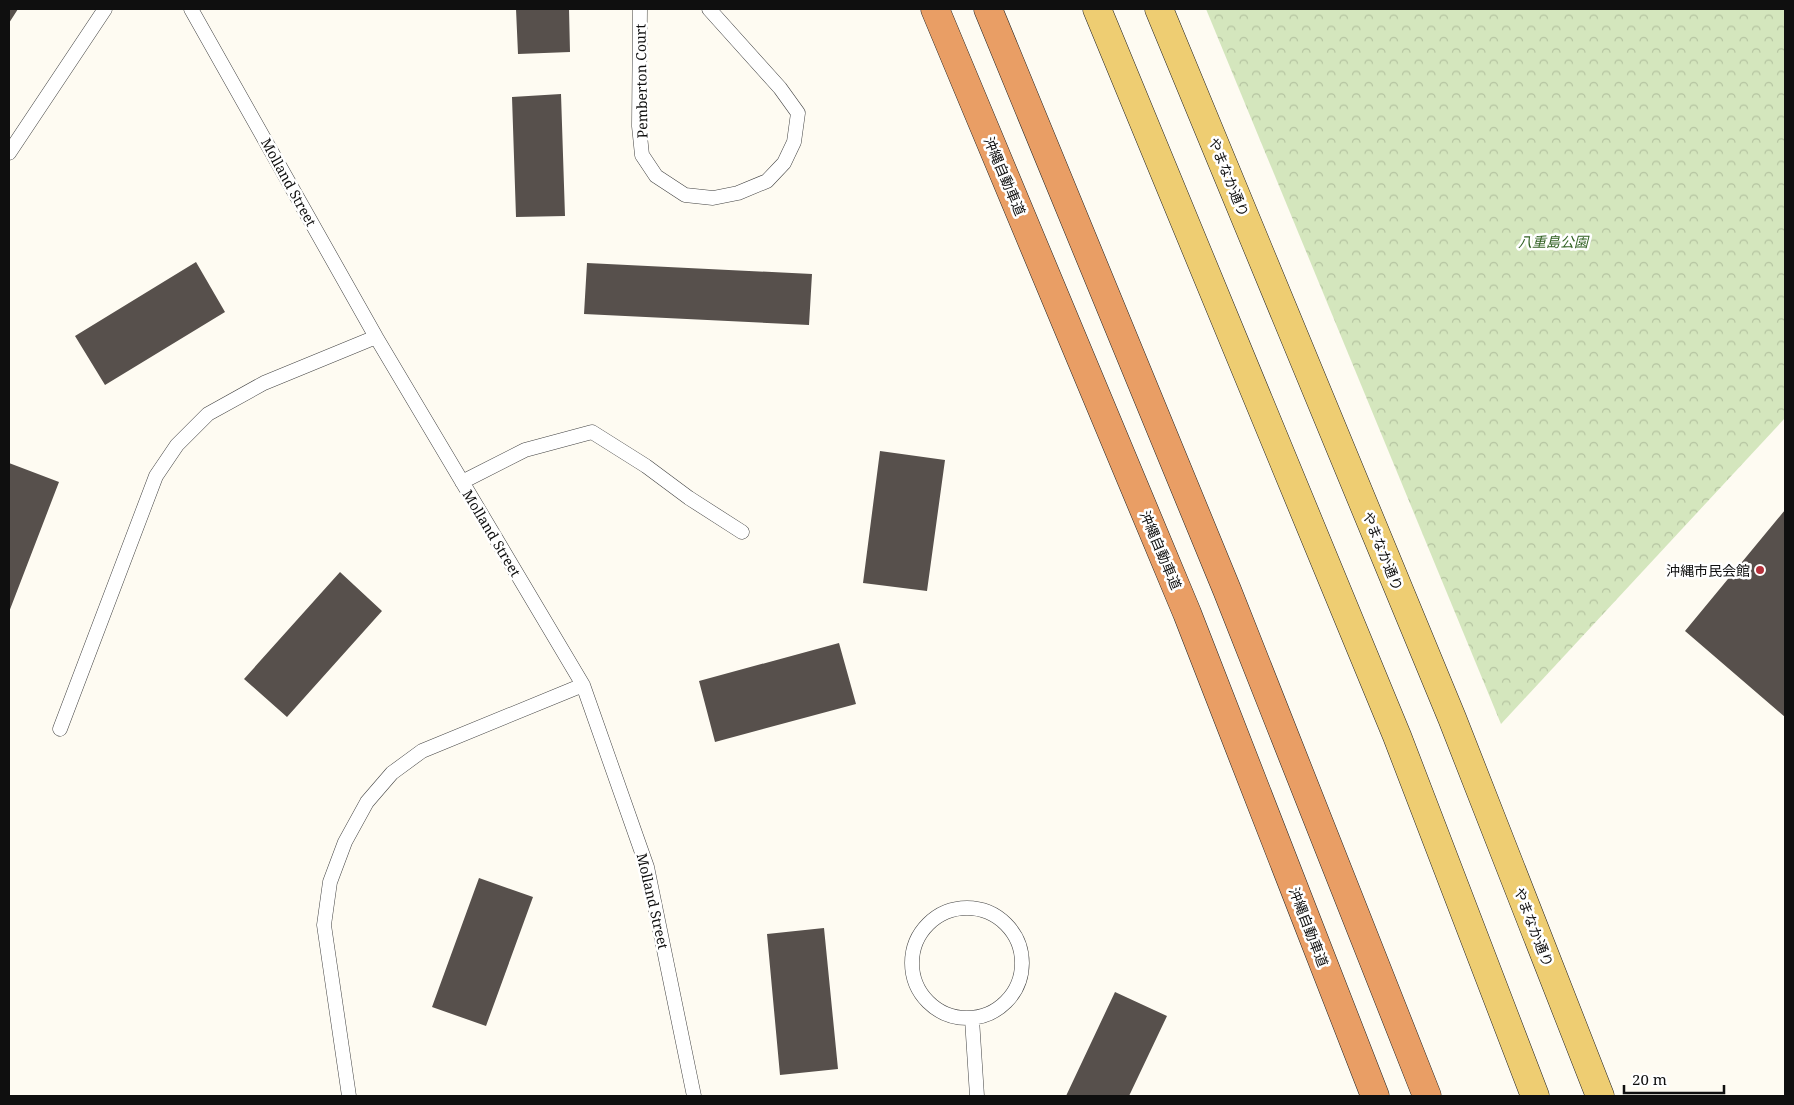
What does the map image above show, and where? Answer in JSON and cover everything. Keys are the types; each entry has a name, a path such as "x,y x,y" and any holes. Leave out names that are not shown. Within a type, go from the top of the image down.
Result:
{"highway":[{"name":"沖縄自動車道","path":"935,9 1187,612 1375,1096"},
{"path":"988,9 1227,590 1427,1096"}],"main road":[{"path":"1096,9 1397,736 1536,1096"},
{"name":"やまなか通り","path":"1159,9 1452,718 1600,1096"}],"lane":[{"path":"9,153 105,9"},
{"name":"Molland Street","path":"191,9 376,337 583,684 647,867 694,1096"},
{"name":"Pemberton Court","path":"640,9 639,126 642,155 656,176 686,195 713,198 738,193 767,181 784,163 794,142 798,113 780,88 709,9"},
{"path":"60,729 156,476 176,445 208,414 264,383 376,337"},
{"path":"462,482 525,450 592,432 646,466 689,498 742,532"},
{"path":"349,1096 324,925 330,882 345,842 362,810 392,773 422,751 583,684"},
{"path":"957,909 979,909 1002,920 1019,942 1023,966 1018,987 1003,1006 991,1013 972,1019 960,1018 941,1012 928,1002 916,984 912,959 916,941 928,924 938,916 957,909"},
{"path":"972,1019 977,1096"}],"green space":[{"name":"八重島公園","path":"1206,9 1785,9 1785,418 1501,724"}],"building":[{"path":"9,9 18,9 9,23"},
{"path":"516,9 569,9 570,52 518,54"},
{"path":"561,94 565,216 516,217 512,97"},
{"path":"196,262 225,312 105,385 75,336"},
{"path":"587,263 812,274 809,325 584,314"},
{"path":"880,451 945,460 927,591 863,583"},
{"path":"9,463 59,482 9,612"},
{"name":"沖縄市民会館","path":"1785,510 1785,717 1685,631"},
{"path":"340,572 382,611 287,717 244,679"},
{"path":"839,643 856,704 715,742 699,681"},
{"path":"479,878 533,897 486,1026 432,1007"},
{"path":"824,928 838,1069 780,1075 767,934"},
{"path":"1115,992 1167,1016 1129,1096 1066,1096"}],"place":[{"name":"沖縄市民会館","path":"1760,570"}]}
